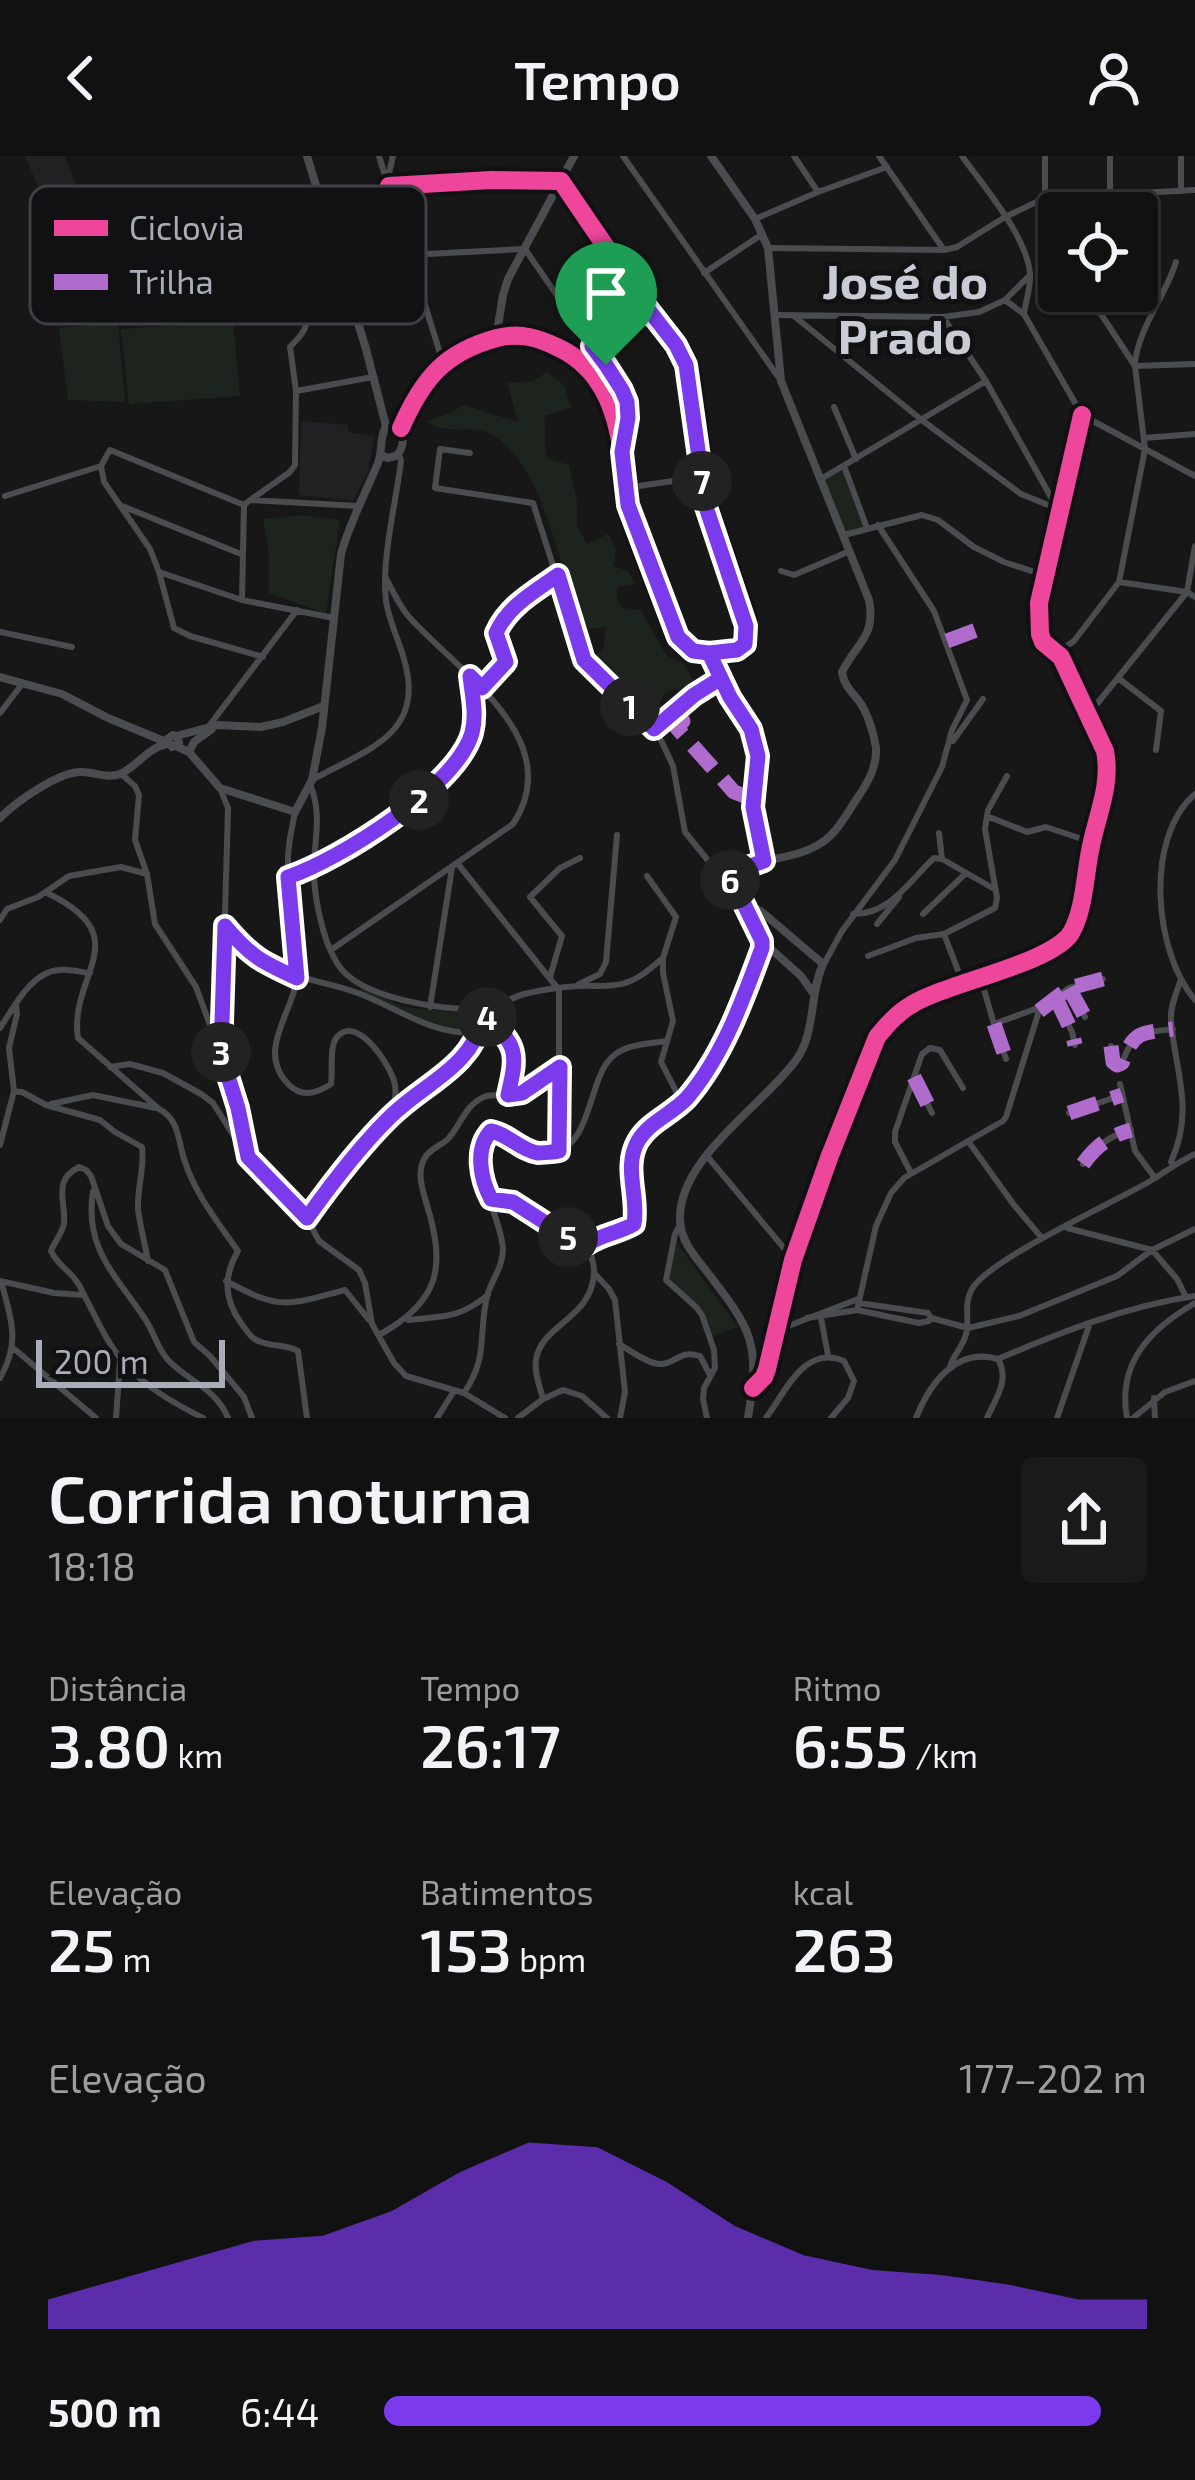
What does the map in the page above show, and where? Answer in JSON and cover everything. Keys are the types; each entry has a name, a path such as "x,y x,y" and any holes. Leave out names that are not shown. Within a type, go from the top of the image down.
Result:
{"street":[{"path":"307,156 316,186"},
{"path":"379,156 388,184"},
{"path":"388,184 393,156"},
{"path":"496,338 502,295 574,156"},
{"path":"623,156 782,381 872,615 871,629 842,672 842,680 866,715 876,748 868,782 823,842 742,869 728,884"},
{"path":"711,156 755,218 768,248 782,381"},
{"path":"794,156 818,192"},
{"path":"879,156 944,250"},
{"path":"962,156 1025,254 1030,275 1024,314"},
{"path":"1045,156 1045,192"},
{"path":"1110,156 1110,192"},
{"path":"1181,156 1181,190"},
{"path":"755,218 886,167"},
{"path":"388,184 561,181"},
{"path":"311,782 385,739 406,714 410,690 391,620 386,578 401,428 419,390 442,363 496,338 524,335 578,356 595,376 612,405 628,505 678,637 693,651 709,653 737,650 745,644 745,618 711,526 686,365 561,181"},
{"path":"1146,192 1195,190"},
{"path":"768,248 958,248 1038,200"},
{"path":"704,272 763,234"},
{"path":"426,254 525,249"},
{"path":"525,249 622,390 628,418 622,452"},
{"path":"1054,650 1074,641 1119,582 1145,449 1135,366 1143,332 1176,262"},
{"path":"775,315 943,317 979,312 1005,300 1030,275"},
{"path":"1005,300 1024,314 1082,415 1195,476"},
{"path":"578,356 648,309"},
{"path":"1099,312 1135,366"},
{"path":"426,314 442,363"},
{"path":"794,316 1021,494 1058,509"},
{"path":"943,317 986,381 1058,509"},
{"path":"242,601 247,503 295,465 296,391 290,347 306,324"},
{"path":"357,324 386,426 381,454 341,554 322,728 311,782 295,812 289,846 297,978 275,1038 278,1070 286,1083 304,1094 331,1084 334,1041 348,1030 358,1031 391,1072 396,1089 393,1114"},
{"path":"1135,366 1195,364"},
{"path":"296,391 373,377"},
{"path":"821,478 986,381"},
{"path":"834,406 856,459"},
{"path":"753,1388 764,1377 793,1260 877,1037 911,1004 1049,952 1068,938 1076,923 1108,764 1060,657 1043,642 1039,603 1082,415"},
{"path":"386,426 401,428"},
{"path":"1144,438 1195,434"},
{"path":"470,453 440,449 435,488 533,503 584,660 654,729 673,766 685,832 743,902 762,941 813,993"},
{"path":"263,657 173,628 150,549 104,482 101,466 110,450 247,503 359,506"},
{"path":"381,454 391,458 399,454"},
{"path":"5,496 101,466"},
{"path":"844,466 867,528"},
{"path":"625,488 701,477"},
{"path":"121,506 241,554"},
{"path":"844,535 922,515 938,520 1004,562 1047,576"},
{"path":"707,1418 703,1400 716,1360 702,1315 666,1280 686,1186 707,1156 797,1060 824,964 853,914 895,860 935,783 967,700 934,611 878,525"},
{"path":"1091,722 1096,705 1191,594 1195,546"},
{"path":"782,571 794,575 850,551"},
{"path":"159,572 242,601 334,618"},
{"path":"482,688 506,662 496,633 502,620 558,575"},
{"path":"332,950 513,824 529,792 530,769 520,739 482,688 407,616 386,578"},
{"path":"1119,582 1191,594"},
{"path":"189,752 297,610"},
{"path":"0,632 72,647"},
{"path":"709,653 751,729 758,756 753,807 764,861"},
{"path":"288,877 314,868 413,804 448,773 473,730 470,676"},
{"path":"0,677 62,694 172,742 189,752 220,788 228,808 221,1054"},
{"path":"654,729 721,678"},
{"path":"1118,678 1162,711 1156,750"},
{"path":"0,713 22,682"},
{"path":"950,743 983,698"},
{"path":"0,818 70,772 121,774 148,752 213,726 261,727 323,706"},
{"path":"302,716 322,728"},
{"path":"121,774 140,795 135,841 147,874 155,924 196,987 238,1108 248,1157"},
{"path":"868,956 916,938 944,934 995,908 985,829 1007,776"},
{"path":"311,782 319,808 314,868 317,899 336,962 345,974 372,990 430,1007 486,1012 523,994 575,986 600,974 606,962 617,835"},
{"path":"220,788 295,812"},
{"path":"1195,794 1181,807 1162,868 1162,928 1180,982 1195,1000"},
{"path":"228,808 233,799 241,797"},
{"path":"987,816 1028,832 1046,827 1092,842"},
{"path":"939,833 942,859"},
{"path":"550,977 562,936 530,897 560,868 580,857"},
{"path":"877,924 934,858 996,890"},
{"path":"455,866 559,990 559,1151"},
{"path":"430,1007 455,866"},
{"path":"0,920 7,910 61,880 121,867 147,874"},
{"path":"923,914 966,873"},
{"path":"647,876 676,917 663,958 673,1021 662,1062 682,1103"},
{"path":"853,914 870,913 906,890"},
{"path":"45,892 69,905 89,925 96,942 76,1032 159,1109"},
{"path":"743,902 762,912 824,964"},
{"path":"225,926 247,952 297,978 357,993 450,1033 481,1032"},
{"path":"944,934 962,983"},
{"path":"491,1199 513,1202 577,1243 588,1244 634,1224 631,1166 636,1144 648,1128 682,1103 713,1066 762,941"},
{"path":"575,986 628,983 663,958"},
{"path":"0,1028 44,974 58,970 90,973"},
{"path":"980,976 1006,1059"},
{"path":"858,1304 881,1210 891,1193 911,1173 1003,1121 1039,1011 1069,988 1103,979"},
{"path":"950,1367 963,1345 968,1328 966,1304 977,1281 1155,1178 1180,1151 1191,1112 1173,1029 1172,1008 1180,982"},
{"path":"1069,988 1085,1017"},
{"path":"1056,998 1076,1045"},
{"path":"0,1145 14,1090 9,1048 16,1004"},
{"path":"994,1024 1039,1011"},
{"path":"307,1218 393,1114 449,1073 481,1032 486,1012"},
{"path":"486,1012 508,1037 513,1051 515,1066 508,1095"},
{"path":"1111,1046 1113,1062 1122,1064 1130,1042 1139,1034 1173,1029"},
{"path":"464,1394 477,1374 488,1294 503,1252 484,1186 483,1139 499,1131 538,1153 559,1151 574,1140 611,1058 628,1047 666,1041"},
{"path":"911,1173 895,1142 895,1132 922,1054 930,1048 940,1050 963,1088"},
{"path":"110,1067 130,1064 163,1073 213,1103 248,1157 307,1218 319,1240 359,1270 372,1324"},
{"path":"405,1321 436,1276 434,1227 421,1185 426,1155 447,1140 469,1106 488,1094 522,1093 560,1067"},
{"path":"914,1077 932,1113"},
{"path":"1120,1084 1136,1150 1155,1178"},
{"path":"14,1090 46,1105 100,1120 142,1147 138,1208 148,1261"},
{"path":"46,1105 93,1095 167,1112 210,1215 238,1252 226,1281 227,1299 252,1338 298,1351 307,1418"},
{"path":"1069,1113 1122,1095"},
{"path":"1083,1164 1113,1135 1131,1130"},
{"path":"968,1141 1043,1239"},
{"path":"1168,1167 1195,1154"},
{"path":"707,1156 793,1260"},
{"path":"203,1418 170,1401 120,1359 78,1280 51,1251 64,1227 61,1199 69,1172 79,1167 86,1170 108,1226 121,1244 165,1270 194,1342 244,1397 252,1418"},
{"path":"94,1188 91,1224 110,1270 161,1351 218,1398 228,1418"},
{"path":"680,1225 692,1253 742,1321 755,1362 748,1418"},
{"path":"1066,1227 1152,1250 1192,1299"},
{"path":"778,1331 858,1304 928,1313 931,1318 968,1328 1019,1316 1117,1276 1152,1250 1195,1229"},
{"path":"532,1418 541,1402 536,1355 548,1335 582,1307 594,1273 588,1244"},
{"path":"594,1273 615,1300 625,1392 620,1418"},
{"path":"0,1378 15,1332 1,1281 84,1295"},
{"path":"226,1281 277,1304 346,1290 406,1376 464,1394 505,1418"},
{"path":"379,1335 405,1321 459,1315 488,1294"},
{"path":"920,1418 930,1387 950,1367 973,1357 998,1359 1090,1323 1192,1299"},
{"path":"1192,1299 1140,1350 1124,1384 1130,1418 1154,1398 1195,1382"},
{"path":"820,1314 828,1355"},
{"path":"1057,1418 1090,1323"},
{"path":"619,1344 657,1364 690,1353 700,1356 710,1376"},
{"path":"12,1347 97,1418"},
{"path":"766,1418 802,1366 828,1355 844,1361 854,1381 848,1399 831,1418"},
{"path":"116,1418 120,1359"},
{"path":"987,1418 1005,1372 998,1359"},
{"path":"436,1418 454,1391"},
{"path":"518,1418 556,1392 573,1391 607,1418"},
{"path":"1154,1398 1155,1418"}],"shaded area":[{"path":"25,156 65,156 76,186 38,186"},
{"path":"118,324 125,402 68,400 59,328"},
{"path":"233,324 240,396 129,404 121,329"},
{"path":"547,372 565,386 571,408 544,416 545,443 548,459 569,465 577,525 587,544 608,534 616,549 613,566 628,571 635,584 618,587 617,599 623,608 641,610 666,655 684,664 697,687 689,694 676,689 666,692 649,718 612,684 593,658 603,650 606,627 583,630 578,599 541,501 511,450 488,433 442,428 426,421 464,405 518,422 507,383 533,381"},
{"path":"301,421 348,425 348,432 374,437 368,472 353,501 299,495"},
{"path":"843,467 865,527 845,534 823,478"},
{"path":"303,515 340,520 326,614 269,593 263,519"},
{"path":"362,987 403,1007 476,1017 478,1027 433,1026 361,991"},
{"path":"677,1241 738,1327 711,1336 705,1316 666,1277"}],"marked path":[{"path":"947,641 979,629"},
{"path":"675,712 683,721 677,728 734,792 754,799"},
{"path":"1039,1011 1069,988 1103,979"},
{"path":"1069,988 1085,1017"},
{"path":"1056,998 1075,1045"},
{"path":"994,1024 1006,1059"},
{"path":"1111,1046 1117,1065 1140,1035 1173,1029"},
{"path":"914,1077 932,1113"},
{"path":"1069,1113 1122,1095"},
{"path":"1083,1164 1104,1142 1131,1130"}],"cycle path":[{"path":"389,186 561,181 686,365 706,507 745,618 745,643 710,654 692,649 678,637 629,508 611,406 596,378 574,356 521,336 479,344 437,370 401,428"},
{"path":"753,1388 767,1369 793,1260 877,1037 911,1005 1060,944 1079,914 1107,764 1061,657 1043,642 1039,603 1082,415"}],"district":[{"name":"José do Prado","path":"905,310"}],"route":[{"path":"606,365 592,346 648,309 686,365 706,507 745,618 745,644 737,650 709,653 751,729 758,756 753,807 764,861 748,865 728,884 743,902 762,948 713,1066 682,1103 648,1128 636,1144 631,1166 636,1214 634,1224 623,1231 588,1244 577,1243 513,1202 491,1199 481,1169 483,1139 491,1131 538,1153 559,1151 560,1067 522,1093 508,1095 515,1066 513,1051 508,1037 485,1015 481,1032 462,1059 393,1114 307,1218 248,1157 221,1054 225,926 247,952 297,978 288,877 314,868 413,804 448,773 473,730 470,676 482,688 506,662 496,633 502,620 558,575 584,660 654,729 694,695 721,678 709,653 693,651 678,637 628,505 622,452 627,402 606,365"}]}
